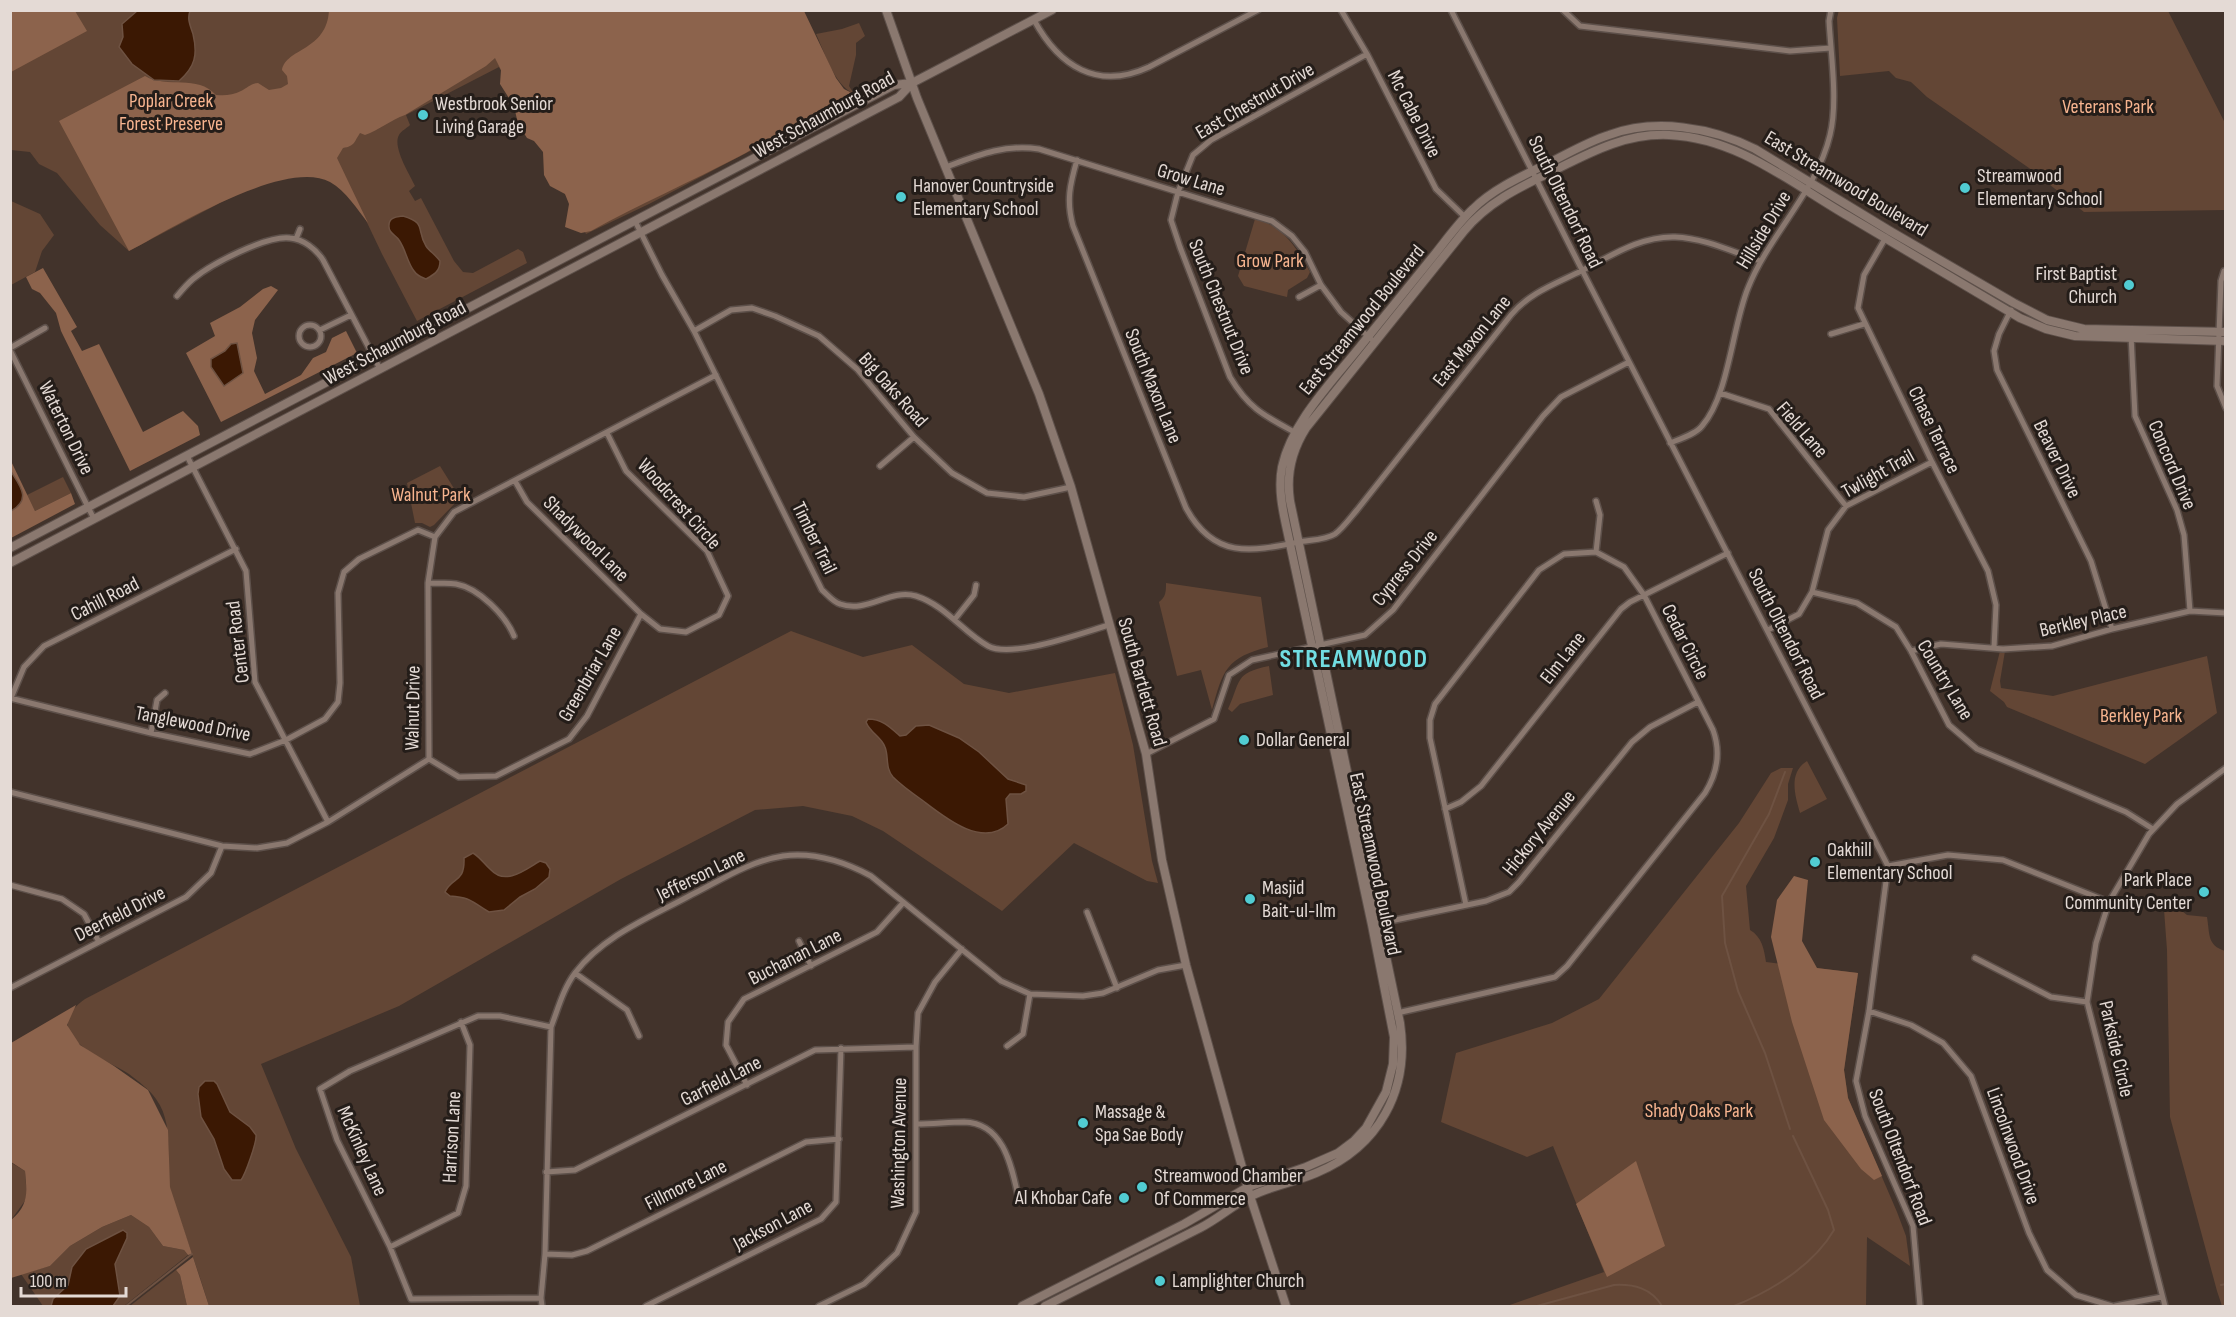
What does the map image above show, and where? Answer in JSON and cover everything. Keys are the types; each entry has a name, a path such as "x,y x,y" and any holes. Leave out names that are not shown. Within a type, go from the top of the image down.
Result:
{"main road":[{"name":"South Bartlett Road","path":"886,10 912,83 1039,394 1071,488 1146,754 1162,860 1186,964 1250,1196 1286,1306"},
{"path":"912,83 1052,10"},
{"name":"West Schaumburg Road","path":"10,548 894,85 912,83"},
{"name":"West Schaumburg Road","path":"10,563 899,97 912,83"},
{"name":"East Streamwood Boulevard","path":"1535,175 1609,135 1641,128 1669,127 1704,131 1740,141 1810,181 1888,235 2032,324 2064,334 2222,337"},
{"name":"East Streamwood Boulevard","path":"1045,1306 1201,1227 1250,1196 1328,1168 1350,1155 1371,1134 1392,1102 1401,1073 1402,1038 1394,1014 1294,543 1281,498 1280,483 1283,464 1298,434 1468,220 1491,195 1609,144 1640,137 1668,135 1704,140 1737,150 1759,161 1804,190 2047,320 2084,329 2131,334"},
{"name":"East Streamwood Boulevard","path":"1026,1305 1171,1231 1248,1186 1332,1156 1347,1147 1366,1128 1386,1092 1392,1072 1394,1014"}],"street":[{"path":"1034,20 1053,50 1071,65 1091,74 1118,76 1133,74 1149,68 1258,10"},
{"name":"Mc Cabe Drive","path":"1341,10 1367,54 1436,189 1468,220"},
{"name":"South Oltendorf Road","path":"1451,10 1670,444 1888,866 1869,1011 1856,1081 1866,1116 1913,1226 1920,1306"},
{"path":"1563,10 1580,26 1790,51 1831,48"},
{"name":"Hillside Drive","path":"1670,444 1702,427 1720,393 1739,311 1760,261 1826,152 1833,118 1831,10"},
{"name":"East Chestnut Drive","path":"1178,192 1193,155 1211,140 1367,54"},
{"name":"Grow Lane","path":"946,167 988,151 1012,147 1049,151 1272,220 1292,236 1305,252 1321,285 1341,312 1372,340"},
{"name":"South Maxon Lane","path":"1077,160 1068,190 1073,226 1190,515 1204,532 1227,546 1253,550 1294,543"},
{"name":"South Chestnut Drive","path":"1178,192 1172,220 1180,248 1230,377 1242,396 1258,411 1298,434"},
{"name":"Timber Trail","path":"635,221 694,331 822,590 838,604 855,608 898,595 914,596 931,603 989,646 1008,651 1024,649 1109,625"},
{"path":"296,240 300,229"},
{"name":"Chase Terrace","path":"1888,235 1864,275 1858,308 1992,581 1996,605 1994,648"},
{"path":"177,296 195,277 261,242 290,238 296,240 310,246 319,254 380,369"},
{"name":"East Maxon Lane","path":"1294,543 1333,535 1357,510 1520,304 1541,290 1630,246 1659,238 1685,238 1760,261"},
{"path":"2224,271 2221,281 2222,337 2217,386 2226,408"},
{"path":"1299,297 1321,285"},
{"name":"Beaver Drive","path":"2014,303 1999,334 1994,351 1997,370 2091,561 2112,629"},
{"name":"Big Oaks Road","path":"694,331 730,310 752,308 775,316 819,336 857,369 914,437 952,473 987,493 1024,497 1071,488"},
{"path":"320,330 351,315"},
{"path":"1831,334 1864,324"},
{"path":"307,325 314,325 320,330 320,340 315,345 309,346 300,340 301,330 307,325"},
{"path":"10,349 45,328"},
{"name":"Concord Drive","path":"2131,334 2134,416 2177,510 2184,535 2190,612"},
{"name":"Waterton Drive","path":"10,349 94,519"},
{"name":"Cypress Drive","path":"1146,754 1214,719 1229,675 1252,660 1365,634 1393,610 1543,416 1561,397 1629,362"},
{"name":"Walnut Drive","path":"10,792 222,846 257,848 287,843 328,822 429,759 428,583 435,537 454,512 716,375"},
{"name":"Field Lane","path":"1720,393 1769,409 1846,506"},
{"name":"Woodcrest Circle","path":"607,433 626,471 707,551 728,596 719,615 686,632 660,629 641,614"},
{"path":"880,466 914,437"},
{"name":"Center Road","path":"187,456 246,571 255,682 328,822"},
{"name":"Twlight Trail","path":"1768,630 1799,614 1812,591 1828,530 1846,506 1932,462"},
{"name":"Shadywood Lane","path":"515,481 527,502 641,614"},
{"path":"1466,905 1430,738 1430,720 1435,704 1539,570 1564,554 1596,552 1600,515 1596,501"},
{"name":"Tanglewood Drive","path":"11,698 151,733 250,754 286,741 325,719 338,702 340,682 338,593 344,572 359,559 418,530 435,537"},
{"name":"Cahill Road","path":"11,698 24,667 44,646 236,549"},
{"name":"Cedar Circle","path":"1394,1014 1555,976 1567,966 1710,786 1717,764 1717,743 1713,730 1644,595 1624,567 1596,552"},
{"name":"Elm Lane","path":"1445,809 1461,802 1481,786 1621,609 1630,602 1728,553"},
{"path":"428,583 458,584 479,594 509,624 514,636"},
{"path":"955,619 974,595 976,585"},
{"name":"Country Lane","path":"1812,591 1857,603 1896,627 1949,725 1977,750 2127,812 2153,829"},
{"name":"Berkley Place","path":"1911,651 1941,644 2023,650 2052,646 2112,629 2190,612 2226,614"},
{"name":"Greenbriar Lane","path":"429,759 459,777 496,776 569,739 587,716 641,614"},
{"path":"151,733 157,700 165,693"},
{"name":"Hickory Avenue","path":"1376,924 1502,896 1515,887 1632,742 1650,727 1698,702"},
{"name":"Parkside Circle","path":"2165,1306 2087,1002 2096,943 2109,902 2153,829 2177,804 2226,768"},
{"name":"Deerfield Drive","path":"10,988 186,897 211,873 222,846"},
{"path":"1888,866 1948,855 2003,860 2109,902"},
{"name":"Jefferson Lane","path":"542,1306 551,1027 563,994 575,973 599,948 621,932 748,866 784,856 817,857 850,864 870,876 1002,981 1030,994 1083,996 1103,993 1158,970 1186,964"},
{"path":"10,885 62,899 84,914 99,942"},
{"name":"Buchanan Lane","path":"747,1085 726,1045 728,1022 744,999 877,932 903,903"},
{"path":"1087,912 1117,988"},
{"path":"799,941 811,966"},
{"name":"Washington Avenue","path":"821,1306 864,1284 897,1253 916,1212 918,1013 935,982 962,949"},
{"path":"1975,958 2050,997 2087,1002"},
{"path":"575,973 627,1010 639,1036"},
{"path":"1007,1046 1023,1034 1030,994"},
{"name":"Lincolnwood Drive","path":"1869,1011 1911,1025 1943,1043 1971,1076 2029,1233 2047,1270 2076,1294 2113,1306 2162,1297"},
{"name":"McKinley Lane","path":"541,1298 411,1299 390,1247 337,1140 321,1089 350,1071 478,1016 500,1016 551,1027"},
{"name":"Harrison Lane","path":"390,1247 458,1213 466,1186 470,1045 461,1022"},
{"name":"Garfield Lane","path":"546,1172 575,1170 815,1050 916,1047"},
{"name":"Jackson Lane","path":"646,1306 821,1219 836,1202 841,1048"},
{"path":"917,1124 967,1122 990,1129 1000,1140 1012,1169 1020,1200"},
{"name":"Fillmore Lane","path":"545,1254 572,1255 587,1251 806,1142 839,1139"}],"green space":[{"name":"Poplar Creek Forest Preserve","path":"11,10 796,11 806,51 830,109 649,204 586,234 499,67 406,115 410,125 397,140 402,161 415,186 409,191 415,201 421,198 454,261 463,272 473,273 518,249 523,252 527,263 417,321 330,145 129,251 100,225 57,173 39,164 30,152 11,150"},
{"path":"11,10 75,11 87,31 11,72"},
{"name":"Poplar Creek Forest Preserve","path":"329,10 804,11 836,78 844,89 854,94 801,125 778,134 740,156 591,231 581,233 565,227 569,204 565,194 550,186 544,175 543,152 534,141 527,138 518,124 514,106 500,84 501,70 495,58 486,66 405,115 365,135 360,133 352,145 343,148 337,158 368,223 336,186 330,182 310,177 257,187 199,213 129,251 59,121 145,76 163,82 200,85 216,95 235,93 256,83 269,90 281,88 288,84 287,76 282,70 285,63 321,34 327,23"},
{"name":"Veterans Park","path":"1839,10 2168,11 2225,123 2225,210 2084,212 2029,168 1927,97 1911,82 1896,78 1889,71 1840,76 1837,18"},
{"path":"859,23 865,36 856,43 856,55 849,86 854,94 835,76 816,34"},
{"path":"11,201 40,214 54,235 42,251 35,272 11,285"},
{"name":"Grow Park","path":"1255,219 1281,232 1300,254 1310,272 1307,278 1288,290 1287,297 1244,286 1238,276"},
{"path":"43,268 77,327 71,331 82,351 99,344 143,432 183,411 198,426 200,435 130,471 61,331 56,313 40,293 32,289 26,277"},
{"path":"271,286 278,290 255,320 252,333 257,358 254,371 265,394 301,375 313,358 326,352 332,338 346,331 357,353 221,422 186,353 215,336 210,323 240,307 263,289"},
{"path":"10,459 35,511 71,493 75,504 11,538"},
{"name":"Walnut Park","path":"440,466 460,498 434,525 430,527 422,523 415,523 407,483"},
{"path":"63,477 71,493 35,511 27,495"},
{"path":"1166,583 1261,597 1268,647 1243,656 1228,668 1219,685 1212,710 1201,670 1177,676 1159,602 1166,591"},
{"path":"791,631 863,657 912,645 964,684 1009,693 1115,673 1133,745 1152,861 1158,883 1147,881 1074,843 1002,911 883,831 852,816 803,806 755,810 621,879 399,1006 261,1064 296,1149 351,1257 360,1306 209,1306 170,1188 166,1120 162,1109 153,1095 136,1079 78,1043 70,1034 67,1023 72,1012 85,999"},
{"name":"Berkley Park","path":"2000,651 2005,651 2001,688 2053,696 2207,656 2217,713 2145,764 2007,707 1990,691"},
{"path":"1269,666 1273,695 1240,704 1232,712 1228,709 1237,685 1244,675"},
{"path":"1807,761 1827,799 1800,813 1794,785 1797,772"},
{"name":"Shady Oaks Park","path":"1781,768 1793,768 1788,784 1788,800 1774,838 1746,886 1750,930 1760,940 1766,962 1858,973 1844,1070 1848,1098 1906,1236 1910,1266 1867,1237 1866,1306 1507,1306 1604,1272 1553,1146 1527,1157 1441,1122 1456,1053 1552,1023 1599,999 1739,823 1771,773"},
{"path":"1794,876 1808,880 1802,941 1817,968 1858,973 1844,1070 1848,1098 1882,1176 1874,1180 1861,1169 1824,1120 1792,1022 1771,937 1777,900"},
{"path":"2163,896 2187,915 2207,917 2212,942 2225,951 2225,1306 2222,1306 2217,1291 2170,1117 2167,950"},
{"path":"76,1005 67,1025 80,1045 148,1090 168,1130 170,1187 192,1254 188,1255 184,1250 163,1246 149,1227 131,1215 102,1227 70,1246 50,1266 11,1278 11,1220 24,1204 26,1192 25,1171 11,1162 11,1043"},
{"path":"1636,1161 1665,1246 1607,1277 1576,1204"},
{"path":"10,1162 25,1171 27,1198 11,1220"},
{"path":"131,1215 149,1227 163,1246 184,1250 188,1255 124,1306 43,1306 21,1274 50,1266 70,1246 102,1227"},
{"path":"193,1257 209,1306 187,1306 180,1275 176,1270"},
{"path":"176,1270 180,1275 187,1306 130,1306"}],"shaded area":[{"path":"137,11 190,11 189,19 195,54 192,66 179,81 154,80 132,64 119,47 123,37 122,24"},
{"path":"403,216 418,224 426,246 440,261 436,272 426,279 415,273 398,238 390,230 390,220"},
{"path":"237,343 243,373 224,386 211,367 211,359 225,351 231,344"},
{"path":"10,470 23,497 11,511"},
{"path":"868,719 882,722 900,736 906,735 916,726 929,725 959,738 979,752 1008,779 1026,785 1026,791 1021,794 1010,794 1006,799 1008,824 998,831 975,832 952,821 911,792 891,774 885,747 868,726 866,722"},
{"path":"473,853 497,875 516,874 540,861 546,863 550,869 549,877 504,910 489,912 471,901 450,896 445,892 460,876 464,858"},
{"path":"205,1081 214,1081 217,1084 230,1112 250,1127 256,1135 255,1144 241,1180 232,1180 224,1169 214,1139 201,1117 198,1094 199,1087"},
{"path":"123,1230 127,1233 127,1238 115,1264 120,1296 113,1306 51,1306 53,1299 68,1285 72,1267 86,1249"}],"waterway":[{"path":"1785,772 1769,814 1722,896 1725,943 1738,991 1765,1053 1790,1129"},
{"path":"1734,1306 1790,1276 1815,1255 1834,1230 1828,1210 1793,1136"},
{"path":"126,1306 192,1254"},
{"path":"2221,1285 2226,1284"},
{"path":"1537,1306 1614,1285 1641,1288 1653,1295 1662,1306"}],"place":[{"name":"Westbrook Senior Living Garage","path":"423,115"},
{"name":"Streamwood Elementary School","path":"1965,188"},
{"name":"Hanover Countryside Elementary School","path":"901,197"},
{"name":"First Baptist Church","path":"2129,285"},
{"name":"Dollar General","path":"1244,740"},
{"name":"Oakhill Elementary School","path":"1815,862"},
{"name":"Park Place Community Center","path":"2204,892"},
{"name":"Masjid Bait-ul-Ilm","path":"1250,899"},
{"name":"Massage & Spa Sae Body","path":"1083,1123"},
{"name":"Streamwood Chamber Of Commerce","path":"1142,1187"},
{"name":"Al Khobar Cafe","path":"1124,1198"},
{"name":"Lamplighter Church","path":"1160,1281"}],"district":[{"name":"STREAMWOOD","path":"1354,659"}]}
